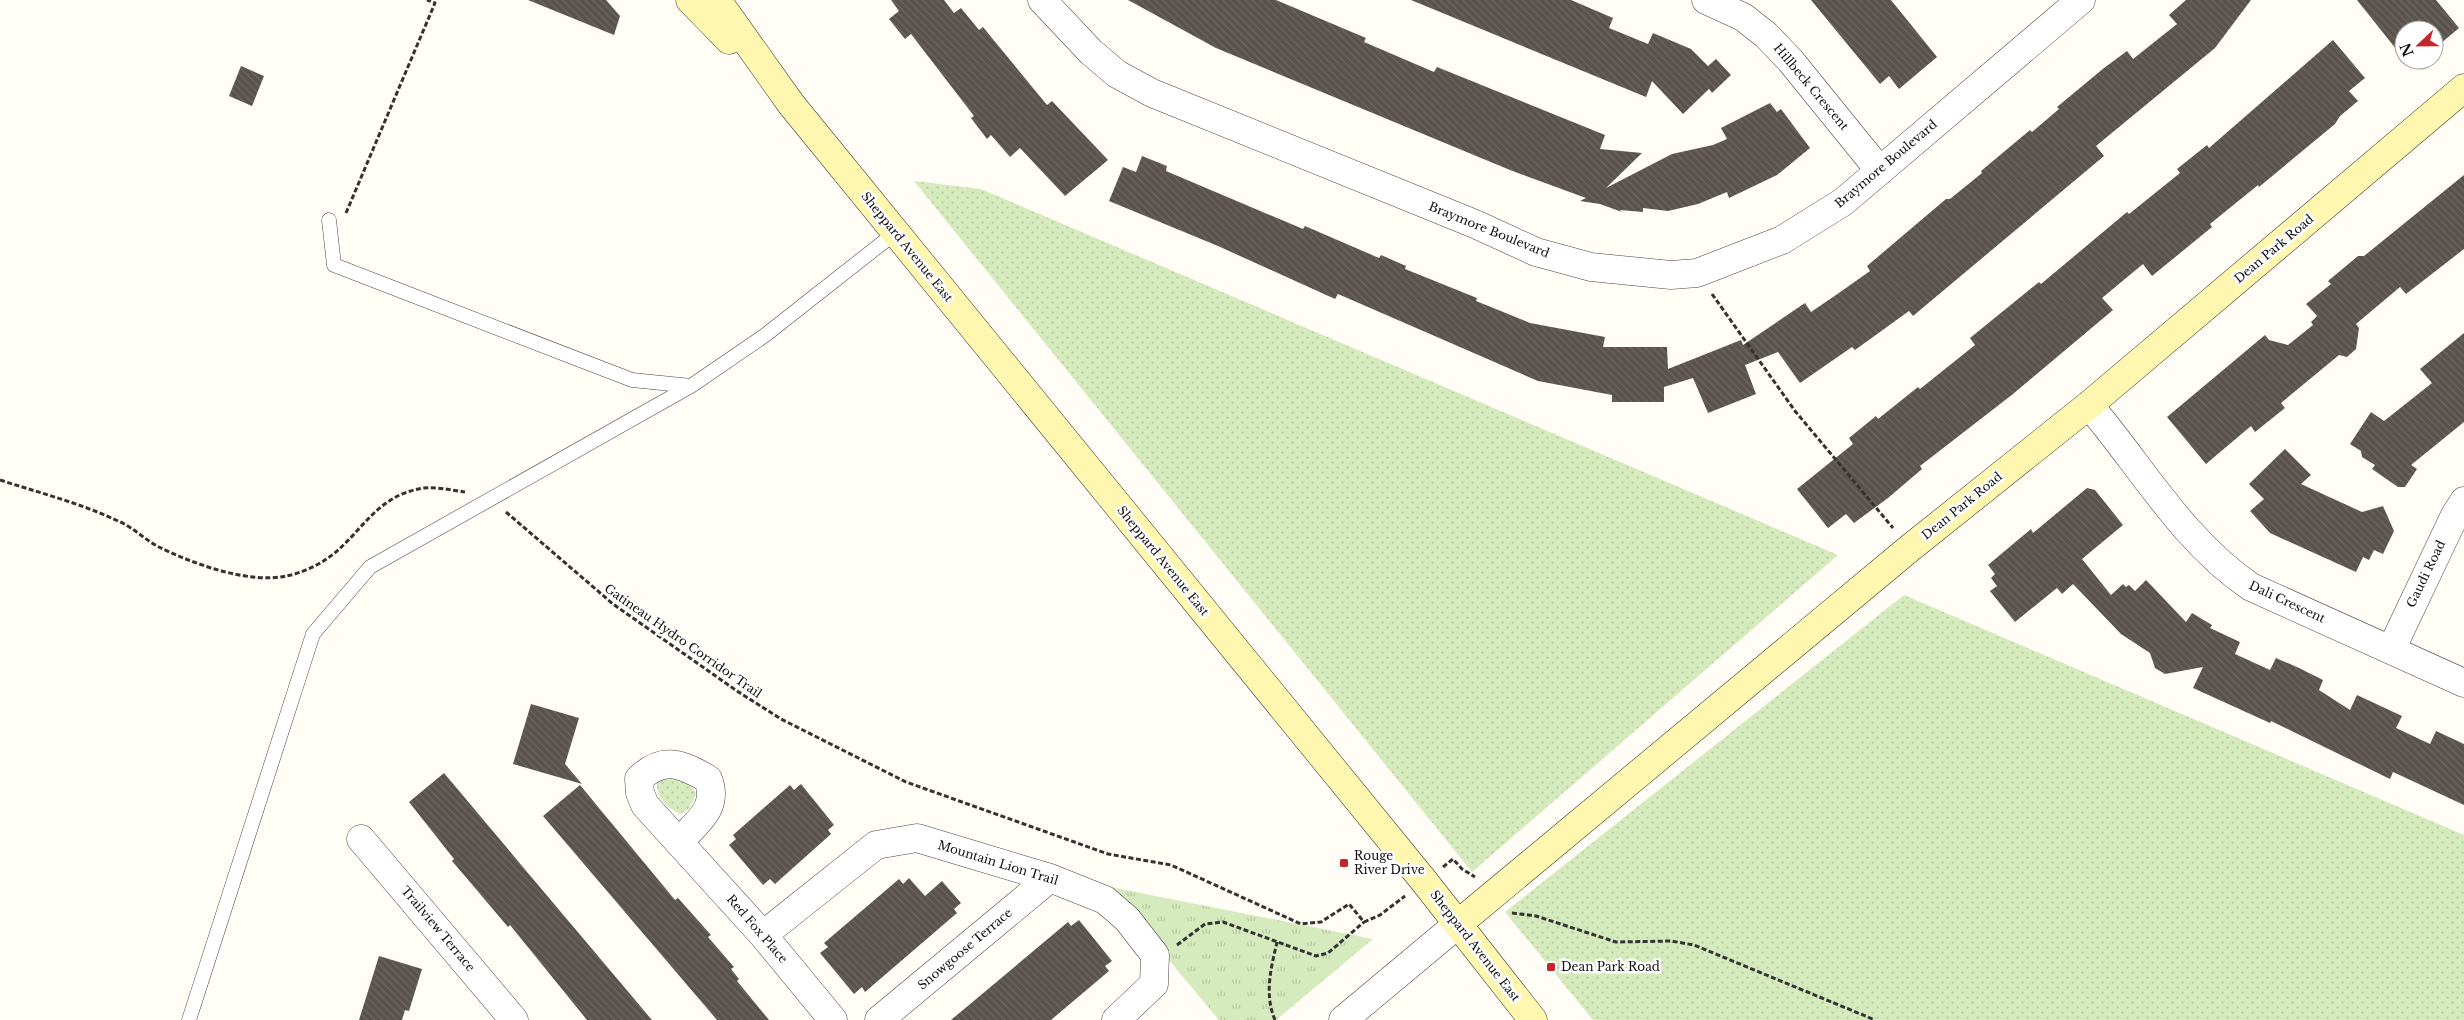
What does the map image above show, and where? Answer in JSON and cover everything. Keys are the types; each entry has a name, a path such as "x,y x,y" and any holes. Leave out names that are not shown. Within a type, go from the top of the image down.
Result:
{"main road":[{"name":"Sheppard Avenue East","path":"690,0 791,104"},
{"name":"Sheppard Avenue East","path":"717,0 791,104 1458,924 1533,1020"},
{"name":"Dean Park Road","path":"1458,924 1910,548 2089,405 2464,88"}],"street":[{"name":"Braymore Boulevard","path":"1042,0 1091,52 1118,74 1152,93 1475,224 1536,252 1591,267 1671,275 1696,273 1782,240 1844,202 2081,0"},
{"name":"Hillbeck Crescent","path":"1706,0 1743,17 1766,35 1790,60 1880,170"},
{"name":"Dali Crescent","path":"2089,405 2197,542 2228,571 2251,587 2464,683"},
{"name":"Gaudi Road","path":"2391,650 2455,515 2464,501"},
{"name":"Trailview Terrace","path":"361,838 510,1019"},
{"name":"Mountain Lion Trail","path":"764,935 876,845 918,838 1050,878 1105,900 1127,919 1155,956 1155,962"},
{"name":"Red Fox Place","path":"680,841 764,935 833,1020"},
{"name":"Snowgoose Terrace","path":"880,1020 1050,878"},
{"path":"1344,1020 1458,924"},
{"path":"1116,1020 1154,984 1155,962"}],"lane":[{"path":"329,220 334,265 632,380 691,386"},
{"path":"189,1020 313,634 370,568 691,386 764,336 895,233"}],"path":[{"path":"332,246 435,3 427,0"},
{"path":"1696,273 1795,411 1910,548"},
{"name":"Gatineau Hydro Corridor Trail","path":"0,480 82,506 120,522 158,547 191,561 236,574 261,578 287,576 328,558 365,520 388,501 423,488 444,488 469,492 488,500 510,515 613,604 737,691 781,719 906,782 1108,854 1171,866 1301,924 1321,922 1349,904 1364,922"},
{"path":"1453,859 1462,869 1475,876"},
{"path":"1506,913 1536,916 1616,942 1671,941 1694,945 1875,1020"},
{"path":"1155,962 1205,924 1223,922 1316,956 1328,953 1364,922 1380,915"},
{"path":"1275,1020 1269,1005 1270,969 1277,942"}],"green space":[{"path":"914,181 981,189 1838,555 1472,872"},
{"path":"1904,595 2464,835 2464,1020 1593,1020 1505,912"},
{"path":"664,779 683,781 693,789 696,794 689,809 680,814 663,801 658,793 657,782"},
{"path":"1085,882 1373,939 1276,1020 1219,1020 1133,917"}],"building":[{"path":"528,0 606,0 620,16 614,35"},
{"path":"891,0 944,0 954,13 961,8 979,30 983,27 1047,105 1052,101 1108,160 1065,196 1020,148 1010,157 991,135 987,139 971,118 974,116 911,34 905,39 889,19 899,11"},
{"path":"1128,0 1276,0 1366,38 1364,42 1434,72 1437,67 1605,135 1600,149 1642,153 1606,188 1672,154 1713,145 1727,139 1721,128 1770,103 1777,112 1781,109 1810,148 1777,175 1729,198 1727,192 1698,204 1668,211 1643,208 1643,212 1620,210 1622,212 1600,204 1580,201 1586,198 1510,170 1216,48"},
{"path":"1411,0 1571,0 1613,18 1609,28 1648,44 1653,33 1691,49 1708,66 1716,59 1731,75 1712,93 1709,89 1683,114 1652,81 1646,97"},
{"path":"1811,0 1891,0 1937,57 1899,89 1889,76 1880,84"},
{"path":"2186,0 2251,0 2215,48 2096,146 2104,156 1913,316 1909,311 1855,350 1852,347 1800,383 1778,352 1745,365 1756,394 1708,413 1693,378 1664,387 1664,402 1612,402 1612,395 1538,381 1338,294 1335,299 1218,246 1109,201 1123,167 1136,172 1142,156 1167,166 1166,171 1303,229 1305,226 1379,258 1381,255 1406,266 1405,269 1477,298 1476,301 1530,323 1605,337 1603,347 1667,347 1668,369 1741,340 1743,345 1805,303 1811,312 1870,271 1867,266 1946,199 1950,199 1982,173 1981,171 2030,130 2032,132 2059,109 2057,107 2104,68 2127,51 2133,59 2177,24 2169,15"},
{"path":"2357,0 2436,0 2459,28 2444,41 2444,20 2394,20 2394,46"},
{"path":"2333,40 2365,78 2349,91 2358,101 2340,116 2335,124 2259,187 2258,185 2210,224 2212,227 2152,276 2143,264 2102,298 2113,310 2013,394 1920,466 1922,469 1888,498 1854,523 1846,514 1828,528 1797,489 1853,444 1849,438 1876,416 1878,419 1918,387 1920,389 1975,345 1970,338 2039,282 2041,284 2127,212 2129,214 2180,173 2177,169 2207,145 2209,148"},
{"path":"241,66 264,76 252,106 229,96"},
{"path":"2464,175 2464,249 2406,294 2400,287 2356,324 2359,328 2356,349 2347,357 2339,355 2281,403 2285,408 2255,432 2251,426 2206,464 2167,417 2265,335 2269,340 2288,345 2313,325 2311,322 2317,316 2306,304 2331,284 2328,281 2358,256 2364,256"},
{"path":"2464,333 2464,422 2411,465 2417,469 2405,487 2398,487 2372,469 2375,465 2362,457 2361,451 2350,444 2371,412 2384,421 2432,383 2420,369"},
{"path":"2285,449 2311,475 2301,484 2362,512 2383,506 2394,531 2383,554 2374,550 2369,560 2363,557 2356,572 2270,533 2250,511 2264,499 2249,484"},
{"path":"2087,488 2095,490 2123,525 2082,559 2111,595 2123,584 2126,587 2129,585 2135,591 2146,580 2186,622 2192,613 2212,625 2210,628 2240,642 2235,654 2270,670 2276,658 2297,667 2323,680 2319,690 2350,710 2357,695 2402,716 2396,728 2430,744 2436,731 2464,744 2464,805 2393,772 2390,779 2271,721 2270,723 2193,688 2203,667 2165,674 2155,668 2150,653 2121,634 2073,584 2062,594 2057,588 2015,622 1990,591 1997,586 1991,578 1995,574 1988,565 2031,529 2033,533"},
{"path":"531,704 579,718 565,764 582,784 513,764"},
{"path":"444,773 652,1020 587,1020 510,925 508,927 452,861 454,859 409,802"},
{"path":"801,784 834,825 828,830 831,834 775,884 770,879 763,885 729,845 736,839 733,835 790,785 794,790"},
{"path":"580,785 675,900 678,898 711,935 708,937 734,967 731,969 739,979 737,981 769,1020 717,1020 543,816"},
{"path":"909,878 925,896 942,881 961,903 954,909 957,913 865,992 862,987 854,994 820,953 828,947 824,943 899,879 903,884"},
{"path":"1079,920 1112,961 1105,966 1109,971 1051,1020 951,1020 1068,922 1071,926"},
{"path":"379,956 422,969 409,1011 405,1010 402,1020 359,1020"}],"place":[{"name":"Rouge River Drive","path":"1344,863"},
{"name":"Dean Park Road","path":"1551,967"}]}
